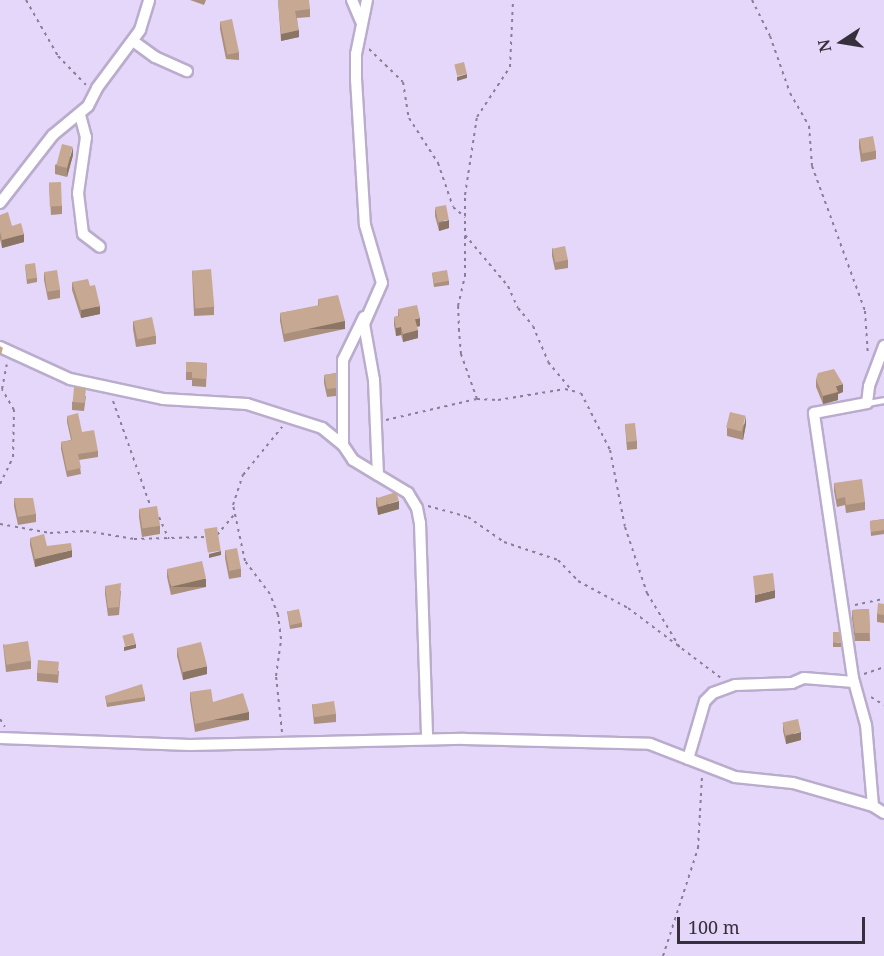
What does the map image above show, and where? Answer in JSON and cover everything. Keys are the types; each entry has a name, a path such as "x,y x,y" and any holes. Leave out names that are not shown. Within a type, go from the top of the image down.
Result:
{"street":[{"path":"0,203 53,135 80,115 133,41 148,0"},
{"path":"352,0 361,21"},
{"path":"343,445 343,360 382,283 365,225 356,79 361,21 367,0"},
{"path":"133,41 155,57 187,71"},
{"path":"80,115 86,137 78,194 82,234 100,247"},
{"path":"367,312 364,324 377,421 378,475"},
{"path":"873,806 866,725 854,680 814,414 867,403 868,386 884,346"},
{"path":"4,349 70,379 163,399 247,404 322,428 343,445 353,460 414,500 420,523 428,740"},
{"path":"688,759 705,701 713,693 735,685 792,683 804,678 854,680"},
{"path":"0,738 190,745 428,740 650,744 735,777 793,783 873,806 884,813"}],"lane":[{"path":"867,403 884,400"}],"path":[{"path":"26,0 58,56 77,79 95,91"},
{"path":"477,399 476,388 466,373 459,331 458,306 465,276 465,217 471,140 477,117 510,67 513,0"},
{"path":"752,0 770,36 790,93 809,126 812,166 865,311 868,366"},
{"path":"361,21 368,48 403,82 409,118 438,163 453,207 465,217"},
{"path":"465,235 508,286 518,308 533,326 548,362 562,384 581,393 591,407 610,450 615,489 637,565 648,593 680,648"},
{"path":"0,484 13,457 14,410 2,389 4,349"},
{"path":"377,421 477,399 498,400 573,390"},
{"path":"111,397 145,498 169,538"},
{"path":"0,524 50,533 86,531 134,539 220,534 234,515 243,475 278,430 292,420"},
{"path":"414,500 468,517 504,542 558,560 578,581 628,608 707,671 735,685"},
{"path":"234,515 245,561 270,594 278,615 281,649 276,676 283,743"},
{"path":"844,609 884,599"},
{"path":"854,680 884,667"},
{"path":"663,956 698,848 703,763"}],"building":[{"path":"278,0 309,0 310,9 295,11 299,30 281,34"},
{"path":"232,19 239,52 227,55 220,21"},
{"path":"464,62 467,74 457,76 454,64"},
{"path":"873,136 876,151 862,153 859,139"},
{"path":"62,144 73,147 67,168 56,165"},
{"path":"49,182 61,182 62,206 50,206"},
{"path":"446,205 449,220 438,222 435,207"},
{"path":"8,212 12,226 21,223 24,234 2,240 0,215"},
{"path":"565,246 568,260 555,262 552,249"},
{"path":"35,263 37,278 27,279 25,264"},
{"path":"211,269 214,307 195,309 192,271"},
{"path":"57,270 60,290 47,292 44,272"},
{"path":"447,270 449,281 434,283 432,273"},
{"path":"88,279 90,286 95,285 100,306 81,310 72,282"},
{"path":"338,295 345,321 284,334 280,313 319,305 318,299"},
{"path":"417,305 420,318 415,319 418,330 403,334 401,327 396,328 394,317 399,316 398,309"},
{"path":"152,317 156,336 137,340 133,321"},
{"path":"186,362 207,363 206,379 192,378 192,372 186,372"},
{"path":"834,369 843,384 836,386 838,392 823,396 816,379 818,373"},
{"path":"336,373 336,388 327,389 324,375"},
{"path":"74,387 86,388 85,403 73,402"},
{"path":"730,412 746,416 742,431 726,428"},
{"path":"78,413 82,432 94,430 98,451 78,454 81,468 67,471 61,442 72,440 67,416"},
{"path":"635,423 637,441 627,442 625,424"},
{"path":"862,479 865,502 846,505 845,497 837,499 834,483"},
{"path":"396,492 399,501 379,507 376,498"},
{"path":"14,498 33,498 36,514 18,517"},
{"path":"157,506 160,526 142,529 139,509"},
{"path":"884,519 884,530 871,532 870,521"},
{"path":"217,527 221,551 208,553 204,529"},
{"path":"44,534 47,546 71,543 72,550 35,559 30,538"},
{"path":"237,548 241,569 229,571 225,550"},
{"path":"202,561 206,579 171,587 167,569"},
{"path":"773,573 775,590 755,595 753,576"},
{"path":"121,583 119,607 108,608 105,586"},
{"path":"878,603 884,604 884,615 877,614"},
{"path":"299,609 302,623 290,625 287,611"},
{"path":"869,609 870,633 855,633 852,610"},
{"path":"833,632 839,632 841,643 833,642"},
{"path":"133,633 136,644 125,646 122,636"},
{"path":"28,641 31,661 6,665 3,645"},
{"path":"201,642 207,666 183,672 177,648"},
{"path":"38,660 59,662 58,675 37,673"},
{"path":"142,684 145,697 107,703 105,696"},
{"path":"211,689 213,702 243,693 249,712 195,724 190,692"},
{"path":"334,701 336,714 314,717 312,704"},
{"path":"798,719 801,732 785,735 782,723"}]}
